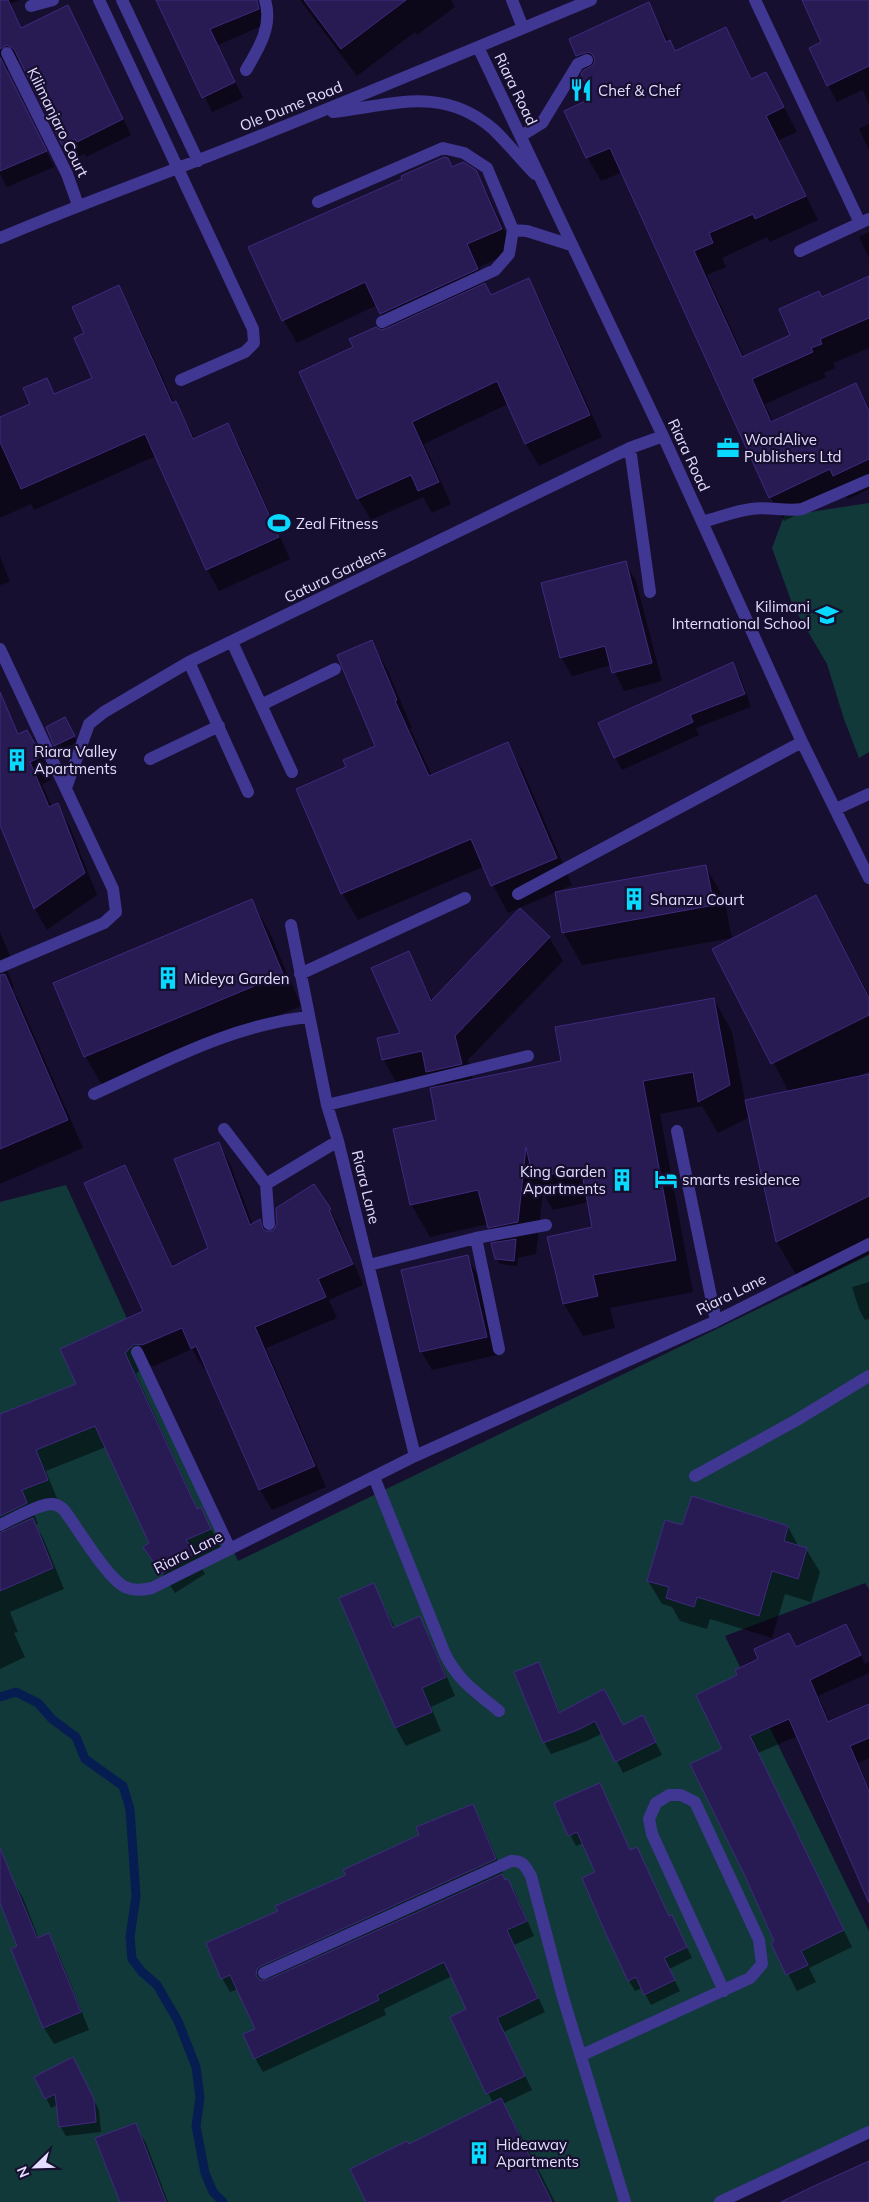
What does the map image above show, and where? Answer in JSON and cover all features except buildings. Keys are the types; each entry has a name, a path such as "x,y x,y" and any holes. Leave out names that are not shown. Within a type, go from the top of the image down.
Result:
{"street":[{"path":"31,6 53,0"},
{"path":"99,0 164,136 252,329 254,343 245,352 181,380"},
{"path":"122,0 198,161"},
{"path":"246,70 263,42 267,25 265,0"},
{"path":"512,0 524,28"},
{"name":"Ole Dume Road","path":"0,238 78,205 318,114 591,0"},
{"path":"755,0 864,221 800,251"},
{"name":"Riara Road","path":"478,47 663,436 802,742 869,878"},
{"name":"Kilimanjaro Court","path":"7,53 67,174 78,205"},
{"path":"521,136 542,123 578,64 587,60"},
{"path":"318,114 390,104 440,102 465,110 493,130 541,182"},
{"path":"318,202 443,148 464,152 488,168 513,230 508,254 495,270 382,322"},
{"path":"513,230 527,230 571,245"},
{"name":"Gatura Gardens","path":"66,788 89,724 104,712 189,662 630,448 663,436"},
{"path":"630,448 650,592"},
{"path":"702,522 752,508 790,511 802,509 869,480"},
{"path":"232,642 292,772"},
{"path":"0,649 113,889 116,912 104,923 0,967"},
{"path":"189,662 248,792"},
{"path":"261,705 336,669"},
{"path":"150,759 218,726"},
{"path":"518,894 802,742"},
{"path":"836,809 869,794"},
{"path":"300,974 465,898"},
{"name":"Riara Lane","path":"291,925 327,1105 338,1141 414,1456"},
{"path":"94,1094 216,1039 293,1019 308,1017"},
{"path":"327,1105 528,1056"},
{"path":"224,1129 266,1184 269,1224"},
{"path":"678,1131 716,1320"},
{"path":"266,1184 338,1141"},
{"path":"368,1265 476,1238 546,1225"},
{"path":"476,1238 499,1349"},
{"name":"Riara Lane","path":"0,1525 30,1511 51,1504 57,1505 64,1510 98,1560 123,1586 136,1591 152,1588 414,1456 716,1320 869,1244"},
{"path":"137,1352 230,1549"},
{"path":"695,1476 795,1421 869,1376"},
{"path":"374,1477 453,1670 462,1681 499,1711"},
{"path":"582,2055 724,1991 750,1978 762,1964 759,1940 695,1802 680,1795 669,1795 656,1803 650,1819 652,1834 724,1991"},
{"path":"264,1973 511,1861 518,1860 524,1864 530,1876 562,1994 625,2202"},
{"path":"720,2202 869,2132"}],"green space":[{"path":"869,503 869,752 859,758 844,719 827,664 793,606 772,548 784,516"},
{"path":"66,1185 238,1561 869,1255 869,1589 865,1583 725,1636 869,1931 869,2129 729,2202 0,2202 0,1202"}],"waterway":[{"path":"0,1697 16,1692 38,1703 52,1719 76,1737 85,1759 123,1786 130,1809 136,1896 130,1937 132,1959 142,1972 157,1985 178,2021 196,2067 200,2098 196,2126 205,2173 213,2192 223,2202"}],"place":[{"name":"Chef & Chef","path":"581,90"},
{"name":"WordAlive Publishers Ltd","path":"728,448"},
{"name":"Zeal Fitness","path":"279,523"},
{"name":"Kilimani International School","path":"827,615"},
{"name":"Riara Valley Apartments","path":"17,760"},
{"name":"Shanzu Court","path":"634,899"},
{"name":"Mideya Garden","path":"168,978"},
{"name":"smarts residence","path":"666,1179"},
{"name":"King Garden Apartments","path":"622,1180"},
{"name":"Hideaway Apartments","path":"479,2153"}]}
